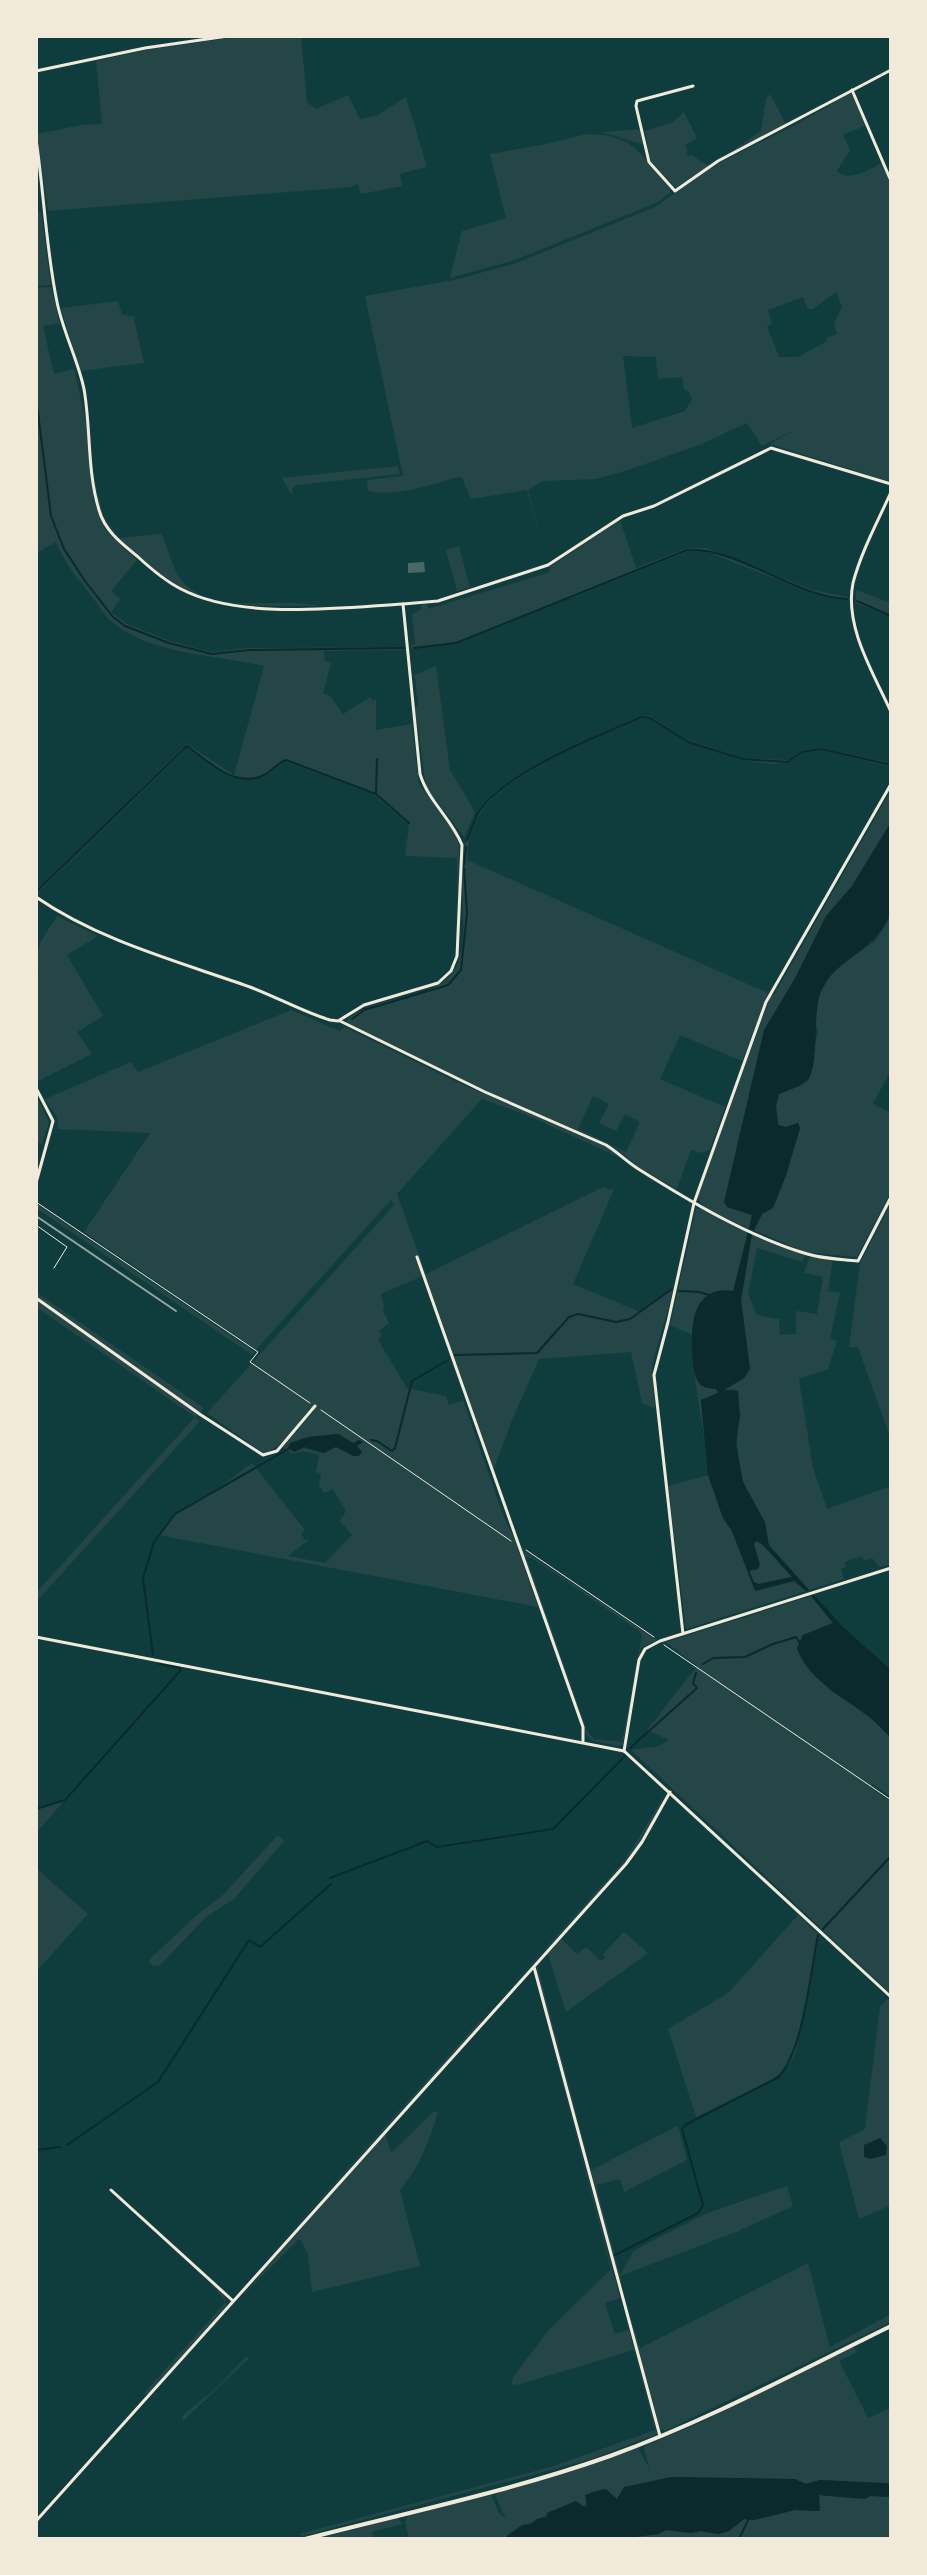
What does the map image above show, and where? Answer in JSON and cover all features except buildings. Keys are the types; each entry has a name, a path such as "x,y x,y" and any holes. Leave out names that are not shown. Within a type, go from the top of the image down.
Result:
{"main road":[{"path":"305,2539 608,2456 708,2416 891,2326"}],"street":[{"path":"36,71 145,48 228,36"},
{"path":"693,86 637,101 636,106 649,162 675,191 718,161 891,70"},
{"path":"852,90 891,181"},
{"path":"36,139 58,307 84,386 93,484 99,511 112,534 178,588 210,601 256,607 322,608 446,599 548,565 623,516 654,506 771,448 891,484"},
{"path":"891,492 858,567 852,604 859,640 891,712"},
{"path":"338,1021 364,1005 438,983 451,971 459,947 462,845 457,832 425,790 420,774 403,604"},
{"path":"683,1634 654,1375 694,1203 770,995 891,784"},
{"path":"36,897 59,913 108,937 254,989 320,1017 338,1021 485,1092 606,1145 625,1156 635,1167 694,1203 750,1232 805,1254 858,1261 891,1197"},
{"path":"36,1088 53,1121 36,1183"},
{"path":"417,1257 583,1727 583,1741"},
{"path":"36,1298 263,1455 277,1451 315,1406"},
{"path":"624,1751 639,1660 645,1649 660,1641 891,1568"},
{"path":"36,1637 624,1751 891,1997"},
{"path":"36,2521 626,1864 670,1792"},
{"path":"534,1967 660,2436"},
{"path":"111,2190 232,2300"}],"lane":[{"path":"36,1225 67,1247 54,1268"}],"path":[{"path":"36,1202 258,1352 250,1362 891,1800"}],"shaded area":[{"path":"244,36 301,36 307,102 316,109 348,95 360,119 378,115 406,97 427,167 400,174 402,186 361,194 358,184 48,211 37,134 102,124 96,61 145,50"},
{"path":"852,92 867,125 843,135 850,150 837,171 854,175 882,163 891,187 891,480 770,444 796,429 762,446 747,423 699,445 628,470 596,479 543,481 528,490 547,562 527,490 471,499 462,478 458,477 402,491 368,491 367,480 403,476 365,296 454,280 516,263 655,207 717,164","holes":["836,292 842,307 834,324 837,334 798,357 779,357 767,326 772,324 768,310 803,297 808,309 813,309","623,356 656,357 658,379 682,377 684,389 692,399 685,411 632,428"]},
{"path":"770,94 786,124 730,152 761,131 766,99"},
{"path":"684,112 697,138 685,145 686,153 709,166 676,188 650,160 645,131 673,122"},
{"path":"641,129 645,145 602,132"},
{"path":"583,135 614,137 635,148 670,189 670,193 656,203 515,260 450,278 462,231 506,218 490,154"},
{"path":"36,212 41,212 51,285 36,286"},
{"path":"51,287 60,323 43,326 54,374 74,369 87,427 94,502 106,531 137,560 111,591 120,599 111,612 127,624 170,641 212,652 247,648 405,647 405,650 324,651 325,661 331,663 323,693 330,696 343,714 370,697 373,701 376,699 376,730 412,724 419,784 454,832 459,845 458,932 457,858 405,856 409,825 373,794 284,761 258,778 236,778 187,748 39,892 37,890 187,744 234,775 264,666 165,648 128,633 104,613 56,542 36,553 36,288"},
{"path":"118,301 122,314 138,318 134,319 144,363 80,371 61,308"},
{"path":"398,466 400,474 297,485 292,489 292,495 282,478"},
{"path":"103,516 119,538 161,534 178,575 190,589 218,600 216,600 199,595 174,583 118,538"},
{"path":"620,520 636,568 687,548 706,548 813,590 848,597 848,600 812,593 705,551 689,551 456,644 411,649 411,645 415,644 412,614 421,610 421,605 427,604 428,609 550,572 550,567"},
{"path":"459,546 470,587 457,591 446,550"},
{"path":"856,590 891,603 891,617 856,603"},
{"path":"228,602 303,604 319,606 250,605"},
{"path":"436,666 450,770 475,812 464,837 426,787 415,708 418,706 415,677 412,676"},
{"path":"641,716 650,716 687,740 744,758 788,760 802,751 820,748 891,763 891,767 821,750 803,753 788,762 772,764 743,760 686,742 650,719 641,719 530,771 492,799 477,818 470,836 467,860 768,993 742,1061 680,1035 660,1079 725,1107 710,1149 702,1153 691,1150 677,1189 637,1166 610,1145 456,1078 347,1022 359,1011 432,988 453,972 461,953 463,857 467,838 478,811 490,797 529,769","holes":["593,1096 609,1104 599,1123 616,1131 625,1114 640,1122 626,1152 578,1129"]},
{"path":"891,790 891,822 852,886 826,916 783,1001 727,1207 752,1215 749,1229 707,1209 697,1198 771,995 774,995"},
{"path":"891,822 891,909 879,934 837,969 821,991 811,1074 804,1083 779,1094 776,1106 778,1125 786,1127 798,1123 800,1128 786,1175 773,1208 762,1214 754,1230 749,1229 752,1215 727,1207 724,1202 764,1030 797,975 826,916 852,886"},
{"path":"891,909 891,1070 873,1104 891,1113 891,1192 857,1257 805,1252 754,1230 762,1214 773,1208 800,1129 798,1123 786,1127 778,1125 776,1106 779,1094 804,1083 818,1032 814,1017 820,994 831,973 876,940 889,919"},
{"path":"57,916 98,936 67,955 103,1016 77,1032 92,1054 36,1082 36,974 39,972 36,957 40,943"},
{"path":"291,1010 340,1031 345,1027 455,1081 604,1146 621,1156 640,1174 621,1158 526,1115 482,1099 397,1194 426,1274 603,1187 611,1190 615,1187 573,1284 640,1312 674,1288 652,1365 655,1409 642,1403 631,1352 539,1359 494,1469 425,1275 381,1294 383,1311 389,1323 379,1331 382,1334 378,1340 407,1388 446,1396 449,1405 463,1400 538,1607 158,1535 174,1514 223,1485 252,1463 305,1530 301,1534 305,1540 310,1539 288,1556 325,1563 352,1535 340,1521 346,1511 333,1489 324,1493 319,1486 321,1474 316,1472 319,1455 303,1451 292,1454 283,1447 314,1411 310,1408 283,1441 263,1453 207,1413 394,1205 391,1200 256,1350 84,1232 150,1133 58,1129 57,1117 45,1099 131,1062 138,1072","holes":["338,1434 353,1443 333,1447 324,1453 302,1448 308,1437"]},
{"path":"36,1095 49,1122 42,1144 36,1142"},
{"path":"891,1203 891,1440 858,1347 849,1347 860,1263"},
{"path":"37,1204 255,1352 252,1355 36,1208"},
{"path":"700,1208 748,1232 733,1292 701,1302 694,1314 692,1335 670,1325 696,1209"},
{"path":"748,1232 752,1234 741,1300 750,1369 744,1378 724,1390 738,1391 740,1416 736,1443 743,1482 765,1522 769,1546 809,1590 806,1591 794,1581 755,1591 708,1475 701,1400 718,1393 716,1389 701,1385 696,1376 692,1329 703,1300 720,1291 733,1291","holes":["756,1541 792,1577 758,1584 754,1582 749,1571 758,1569 760,1565 754,1544"]},
{"path":"752,1234 805,1255 802,1262 757,1248 748,1294 757,1315 779,1319 780,1335 796,1334 796,1311 817,1314 823,1277 804,1273 810,1256 833,1259 828,1291 840,1293 830,1339 837,1341 828,1369 799,1379 813,1468 827,1509 891,1486 891,1566 879,1567 872,1558 864,1561 862,1556 844,1562 846,1567 841,1569 844,1579 809,1590 767,1542 764,1525 739,1467 736,1389 724,1390 744,1378 750,1369 741,1300"},
{"path":"36,1292 204,1408 195,1417 36,1307"},
{"path":"693,1366 700,1382 717,1389 718,1393 701,1400 705,1444"},
{"path":"195,1417 200,1421 36,1602 36,1593"},
{"path":"338,1434 353,1443 363,1442 357,1446 362,1452 359,1456 336,1447 324,1453 305,1447 294,1452 288,1448 290,1443 308,1437"},
{"path":"708,1475 755,1590 794,1581 806,1591 686,1629 668,1486"},
{"path":"756,1541 793,1577 758,1584 754,1582 749,1570 758,1569"},
{"path":"522,1550 657,1640 641,1648 623,1742 621,1746 593,1741 587,1736","holes":["526,1557 532,1558 642,1636 622,1742 594,1739 587,1731"]},
{"path":"814,1595 843,1627 891,1670 891,1738 871,1718 817,1678 802,1659 797,1648 803,1635 833,1623 811,1596"},
{"path":"811,1596 833,1623 803,1635 797,1648 807,1665 831,1691 868,1715 891,1738 891,1797 873,1784 870,1787 891,1802 891,1994 631,1750 659,1746 669,1740 647,1730 697,1666 666,1642"},
{"path":"666,1793 648,1829 624,1864 484,2017 625,1860"},
{"path":"65,1800 36,1833 36,1809"},
{"path":"278,1835 284,1841 234,1899 206,1917 160,1965 153,1966 149,1962 151,1958 223,1895"},
{"path":"36,1868 88,1914 36,1972"},
{"path":"798,1915 819,1935 796,2051 791,2062 773,2079 696,2117 668,2029 728,1993"},
{"path":"624,1932 648,1953 566,2012 548,1954 561,1939 577,1954 586,1947 601,1961 605,1958 603,1954"},
{"path":"537,1965 591,2170 678,2126 687,2160 624,2192 620,2179 596,2185 620,2275 633,2252 707,2213 787,2186 793,2206 736,2232 620,2276 622,2290"},
{"path":"534,1975 620,2298 605,2303 615,2334 629,2330 657,2434 592,2459 303,2536 299,2534 554,2466 655,2430 634,2350 517,2385 511,2384 547,2332 611,2269"},
{"path":"888,1999 891,2001 891,2205 859,2219 839,2142 865,2129 880,2006"},
{"path":"480,2021 481,2023 232,2297"},
{"path":"433,2112 438,2112 427,2144 400,2190 420,2266 312,2292 308,2254 301,2240 298,2240 239,2299 385,2133 391,2153"},
{"path":"880,2138 887,2146 886,2155 870,2159 864,2157 864,2145"},
{"path":"808,2263 830,2347 891,2314 891,2322 665,2431 660,2429 629,2314 640,2348"},
{"path":"226,2302 226,2306 147,2395 144,2393"},
{"path":"853,2347 857,2352 839,2361 868,2418 888,2409 891,2415 891,2484 820,2480 805,2484 795,2479 671,2477 621,2492 617,2499 602,2489 591,2492 584,2507 576,2501 509,2533 504,2539 406,2539 408,2515 491,2494 499,2513 506,2519 495,2495 500,2492 638,2448 650,2470 645,2446 699,2423"},
{"path":"247,2356 248,2359 183,2421 182,2416 215,2389"},
{"path":"671,2477 795,2479 806,2484 820,2480 885,2483 891,2484 891,2497 870,2496 865,2499 819,2495 820,2511 795,2510 754,2520 744,2519 729,2531 718,2534 666,2530 620,2539 504,2539 522,2525 532,2524 537,2519 547,2517 547,2513 576,2501 584,2507 587,2505 585,2495 606,2489 617,2499 624,2487"},
{"path":"818,2495 864,2499 870,2496 891,2497 891,2539 620,2539 666,2530 718,2534 729,2531 744,2519 754,2520 795,2510 819,2511"},
{"path":"397,2518 403,2524 372,2532 374,2539 317,2539"}],"waterway":[{"path":"36,397 51,516 64,549 85,581 113,617 125,626 169,643 212,654 249,650 405,648"},
{"path":"414,648 456,643 687,550 725,556 807,590 847,599"},
{"path":"857,601 891,616"},
{"path":"467,840 479,811 510,782 554,756 642,717 650,718 688,742 743,759 787,762 802,752 821,749 891,765"},
{"path":"36,892 187,746 223,772 243,779 264,775 286,760 376,794 409,823"},
{"path":"376,793 377,759"},
{"path":"464,865 466,847"},
{"path":"352,1019 364,1010 448,985 461,970 467,913 464,868"},
{"path":"455,1355 537,1353 569,1317 578,1314 616,1322 630,1319 672,1289"},
{"path":"679,1291 709,1295"},
{"path":"371,1440 392,1451 395,1448 412,1381 448,1360"},
{"path":"153,1655 143,1578 154,1542 175,1514 290,1448"},
{"path":"703,1664 713,1658 745,1657 796,1637 801,1641"},
{"path":"36,1809 65,1800 180,1671 180,1668 159,1664"},
{"path":"630,1748 697,1688 693,1683 696,1673"},
{"path":"330,1878 427,1841 437,1847 553,1829 625,1756"},
{"path":"823,1929 891,1856"},
{"path":"67,2145 158,2082 249,1940 260,1947 331,1884"},
{"path":"615,2255 698,2213 703,2205 682,2129 779,2077 795,2048 818,1935"},
{"path":"36,2150 60,2147"},
{"path":"739,2539 749,2518"}],"railway":[{"path":"36,1216 176,1311"}]}
